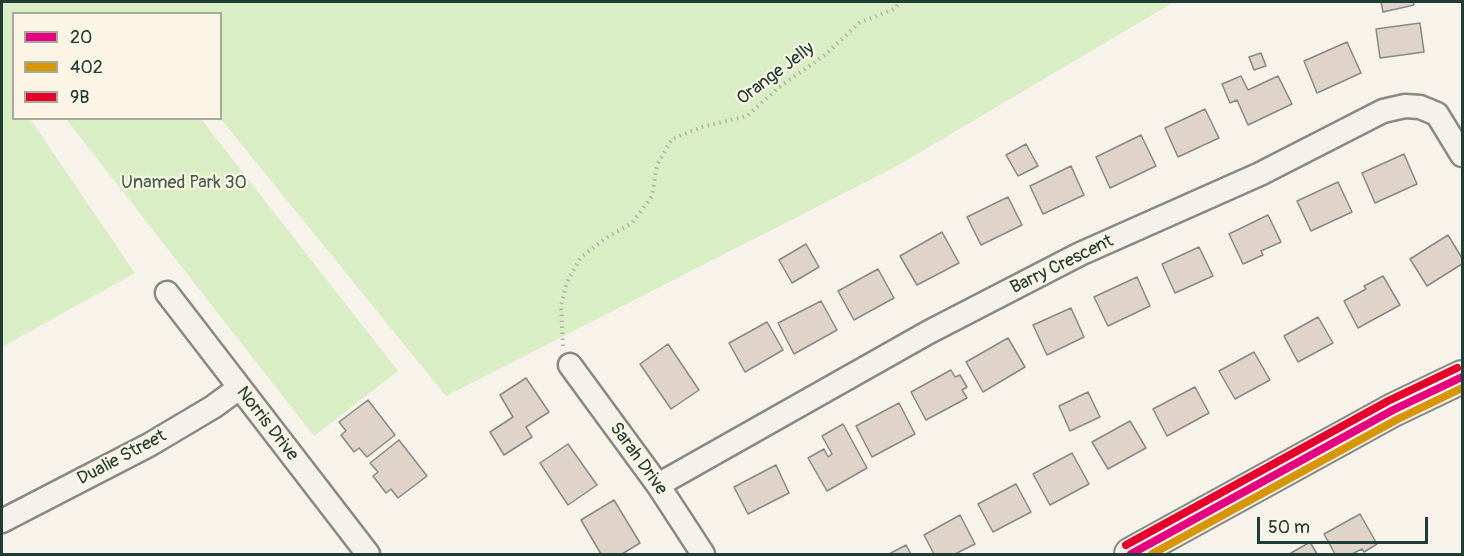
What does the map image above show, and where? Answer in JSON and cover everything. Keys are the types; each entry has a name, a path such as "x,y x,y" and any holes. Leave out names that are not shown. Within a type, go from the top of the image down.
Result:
{"main road":[{"path":"1131,555 1393,410 1462,377"}],"street":[{"name":"Barry Crescent","path":"658,485 939,327 1080,254 1260,174 1383,111 1406,106 1420,107 1437,114 1462,155"},
{"name":"Norris Drive","path":"167,293 368,555"},
{"name":"Sarah Drive","path":"570,365 658,485 703,555"},
{"name":"Dualie Street","path":"2,521 149,445 213,407 239,388"}],"path":[{"name":"Orange Jelly","path":"570,365 564,355 561,328 561,306 567,282 581,257 606,238 632,223 652,196 657,165 672,139 702,127 747,116 778,88 825,55 859,23 894,9 900,2"}],"green space":[{"path":"2,2 1174,2 895,167 446,396 222,120 222,12 12,12 12,120 31,120 135,273 2,347"},
{"name":"Unamed Park 30","path":"67,120 202,120 398,371 314,436"}],"building":[{"path":"1381,2 1413,2 1414,5 1383,12"},
{"path":"1420,23 1424,52 1380,58 1376,29"},
{"path":"1347,42 1361,73 1317,93 1304,61"},
{"path":"1261,53 1266,66 1254,70 1249,57"},
{"path":"1241,76 1248,90 1278,76 1292,104 1248,125 1237,100 1230,103 1222,84"},
{"path":"1205,109 1219,138 1178,157 1165,128"},
{"path":"1141,135 1156,166 1110,188 1096,157"},
{"path":"1026,144 1038,166 1018,176 1006,155"},
{"path":"1404,154 1417,184 1375,203 1362,173"},
{"path":"1071,166 1084,195 1043,214 1030,186"},
{"path":"1338,182 1352,212 1311,231 1297,201"},
{"path":"1008,197 1022,225 981,245 967,217"},
{"path":"1268,215 1281,242 1261,251 1263,255 1243,264 1229,234"},
{"path":"942,232 959,263 917,285 900,256"},
{"path":"1448,235 1462,258 1462,264 1427,286 1410,259"},
{"path":"806,244 819,267 792,283 779,260"},
{"path":"1199,247 1213,276 1175,293 1162,264"},
{"path":"878,269 894,298 854,320 838,291"},
{"path":"1383,276 1400,305 1358,328 1344,301 1366,289 1364,286"},
{"path":"1137,277 1150,306 1108,326 1094,297"},
{"path":"821,301 837,330 794,354 778,323"},
{"path":"1071,308 1084,337 1047,355 1033,325"},
{"path":"1318,317 1333,343 1298,362 1284,336"},
{"path":"767,322 783,350 745,372 729,343"},
{"path":"1008,338 1025,367 983,392 966,362"},
{"path":"668,344 699,390 671,409 640,364"},
{"path":"1254,352 1270,380 1235,399 1219,371"},
{"path":"951,370 955,377 960,375 967,387 962,390 967,398 926,420 911,392"},
{"path":"526,378 549,412 526,427 532,437 504,455 490,432 513,417 500,395"},
{"path":"1195,387 1209,413 1167,436 1153,409"},
{"path":"1088,392 1100,417 1070,431 1059,406"},
{"path":"368,400 395,435 367,457 359,448 354,452 341,435 346,431 339,422"},
{"path":"899,403 915,434 872,457 856,426"},
{"path":"1130,421 1146,448 1108,469 1092,442"},
{"path":"843,424 867,468 827,491 808,458 824,449 828,457 832,454 822,436"},
{"path":"399,440 427,476 398,498 391,489 386,493 373,476 378,472 370,463"},
{"path":"568,444 597,485 568,505 540,463"},
{"path":"1072,453 1089,484 1050,505 1033,474"},
{"path":"776,465 789,493 748,514 734,487"},
{"path":"1016,484 1031,512 993,532 978,504"},
{"path":"614,500 640,543 622,554 601,554 581,520"},
{"path":"1360,514 1377,544 1364,552 1362,549 1352,554 1335,554 1324,534"},
{"path":"960,515 975,544 955,554 934,554 924,535"},
{"path":"1310,542 1317,554 1290,554 1291,553"},
{"path":"906,545 911,554 889,554"}],"transit line":[{"name":"9B","path":"1126,545 1388,401 1457,368"},
{"name":"20","path":"1131,554 1393,410 1462,377"},
{"name":"402","path":"1152,554 1398,419 1462,388"}]}
